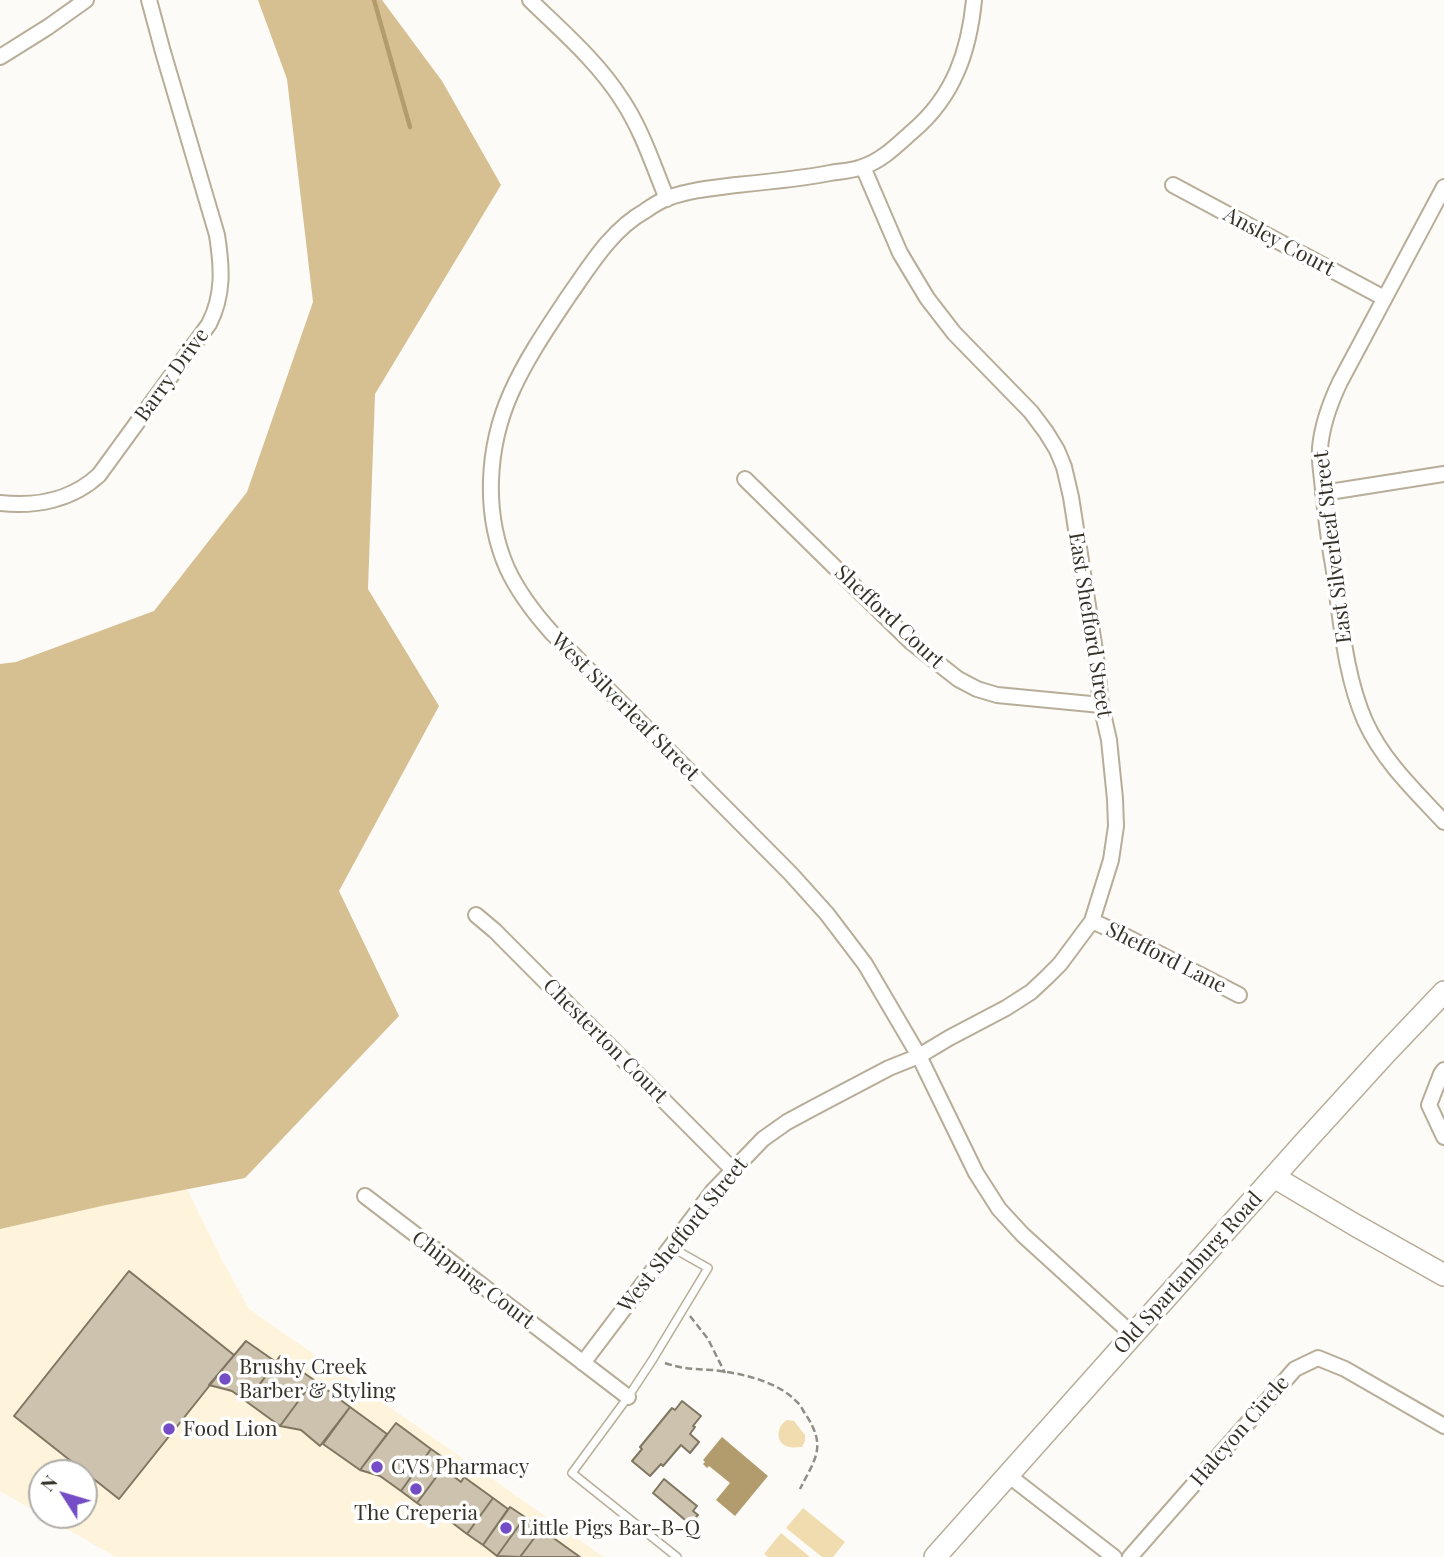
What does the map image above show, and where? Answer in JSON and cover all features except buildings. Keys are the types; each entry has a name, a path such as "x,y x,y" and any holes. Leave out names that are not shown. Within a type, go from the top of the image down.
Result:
{"street":[{"path":"0,57 86,0"},
{"name":"Barry Drive","path":"0,503 21,504 54,500 83,488 99,475 201,337 214,314 220,296 221,261 217,235 149,0"},
{"path":"530,0 585,54 623,101 644,142 667,199"},
{"path":"863,167 887,154 925,121 947,91 966,50 974,0"},
{"name":"West Silverleaf Street","path":"863,167 816,176 695,190 667,199 641,213 618,232 603,248 557,313 511,392 500,423 492,461 492,510 501,549 519,591 537,617 791,874 827,914 865,964 919,1056 976,1173 999,1209 1023,1235 1133,1335"},
{"name":"East Shefford Street","path":"863,167 900,253 927,298 954,333 1031,412 1057,450 1064,467 1088,604 1115,799 1116,826 1111,860 1092,921 1060,964 1031,992 919,1056"},
{"name":"Ansley Court","path":"1173,185 1384,298"},
{"name":"East Silverleaf Street","path":"1444,187 1332,398 1321,434 1320,452 1323,493 1344,643 1354,693 1366,723 1382,750 1404,780 1444,822"},
{"path":"1323,493 1444,474"},
{"name":"Shefford Court","path":"746,479 911,642 958,679 976,689 997,695 1101,705"},
{"name":"Chesterton Court","path":"476,915 733,1170"},
{"name":"Shefford Lane","path":"1092,921 1239,995"},
{"name":"Old Spartanburg Road","path":"935,1557 1274,1177 1444,992"},
{"name":"West Shefford Street","path":"583,1363 713,1191 762,1139 787,1122 889,1068 919,1056"},
{"path":"1444,1070 1429,1105 1444,1137"},
{"path":"1274,1177 1444,1275"},
{"name":"Chipping Court","path":"365,1196 583,1363"},
{"name":"Halcyon Circle","path":"1130,1557 1295,1369 1318,1358 1345,1369 1444,1426"},
{"path":"583,1363 628,1397"},
{"path":"1008,1475 1114,1557"}],"lane":[{"path":"671,1247 708,1268 628,1397 572,1473 677,1557"}],"path":[{"path":"684,1308 708,1339 725,1373"},
{"path":"653,1359 680,1368 757,1379 779,1388 797,1402 816,1431 819,1446 800,1489"}],"shaded area":[{"path":"258,0 382,0 442,81 501,185 375,394 368,589 439,706 339,891 399,1016 245,1178 0,1229 0,664 16,662 154,611 247,492 313,302 287,79"},
{"path":"0,1158 173,1161 249,1309 604,1557 116,1557 67,1529 98,1529 98,1459 28,1459 28,1507 0,1491"},
{"path":"787,1420 794,1421 805,1435 802,1447 789,1447 779,1439 779,1430"},
{"path":"722,1437 768,1476 735,1516 716,1500 730,1483 703,1464 703,1460"},
{"path":"803,1508 845,1542 833,1557 822,1557 786,1528"},
{"path":"781,1533 810,1557 768,1557 764,1554"}],"waterway":[{"path":"374,0 410,127"}],"place":[{"name":"Brushy Creek Barber & Styling","path":"225,1379"},
{"name":"Food Lion","path":"169,1429"},
{"name":"CVS Pharmacy","path":"377,1467"},
{"name":"The Creperia","path":"416,1489"},
{"name":"Little Pigs Bar-B-Q","path":"506,1528"}]}
